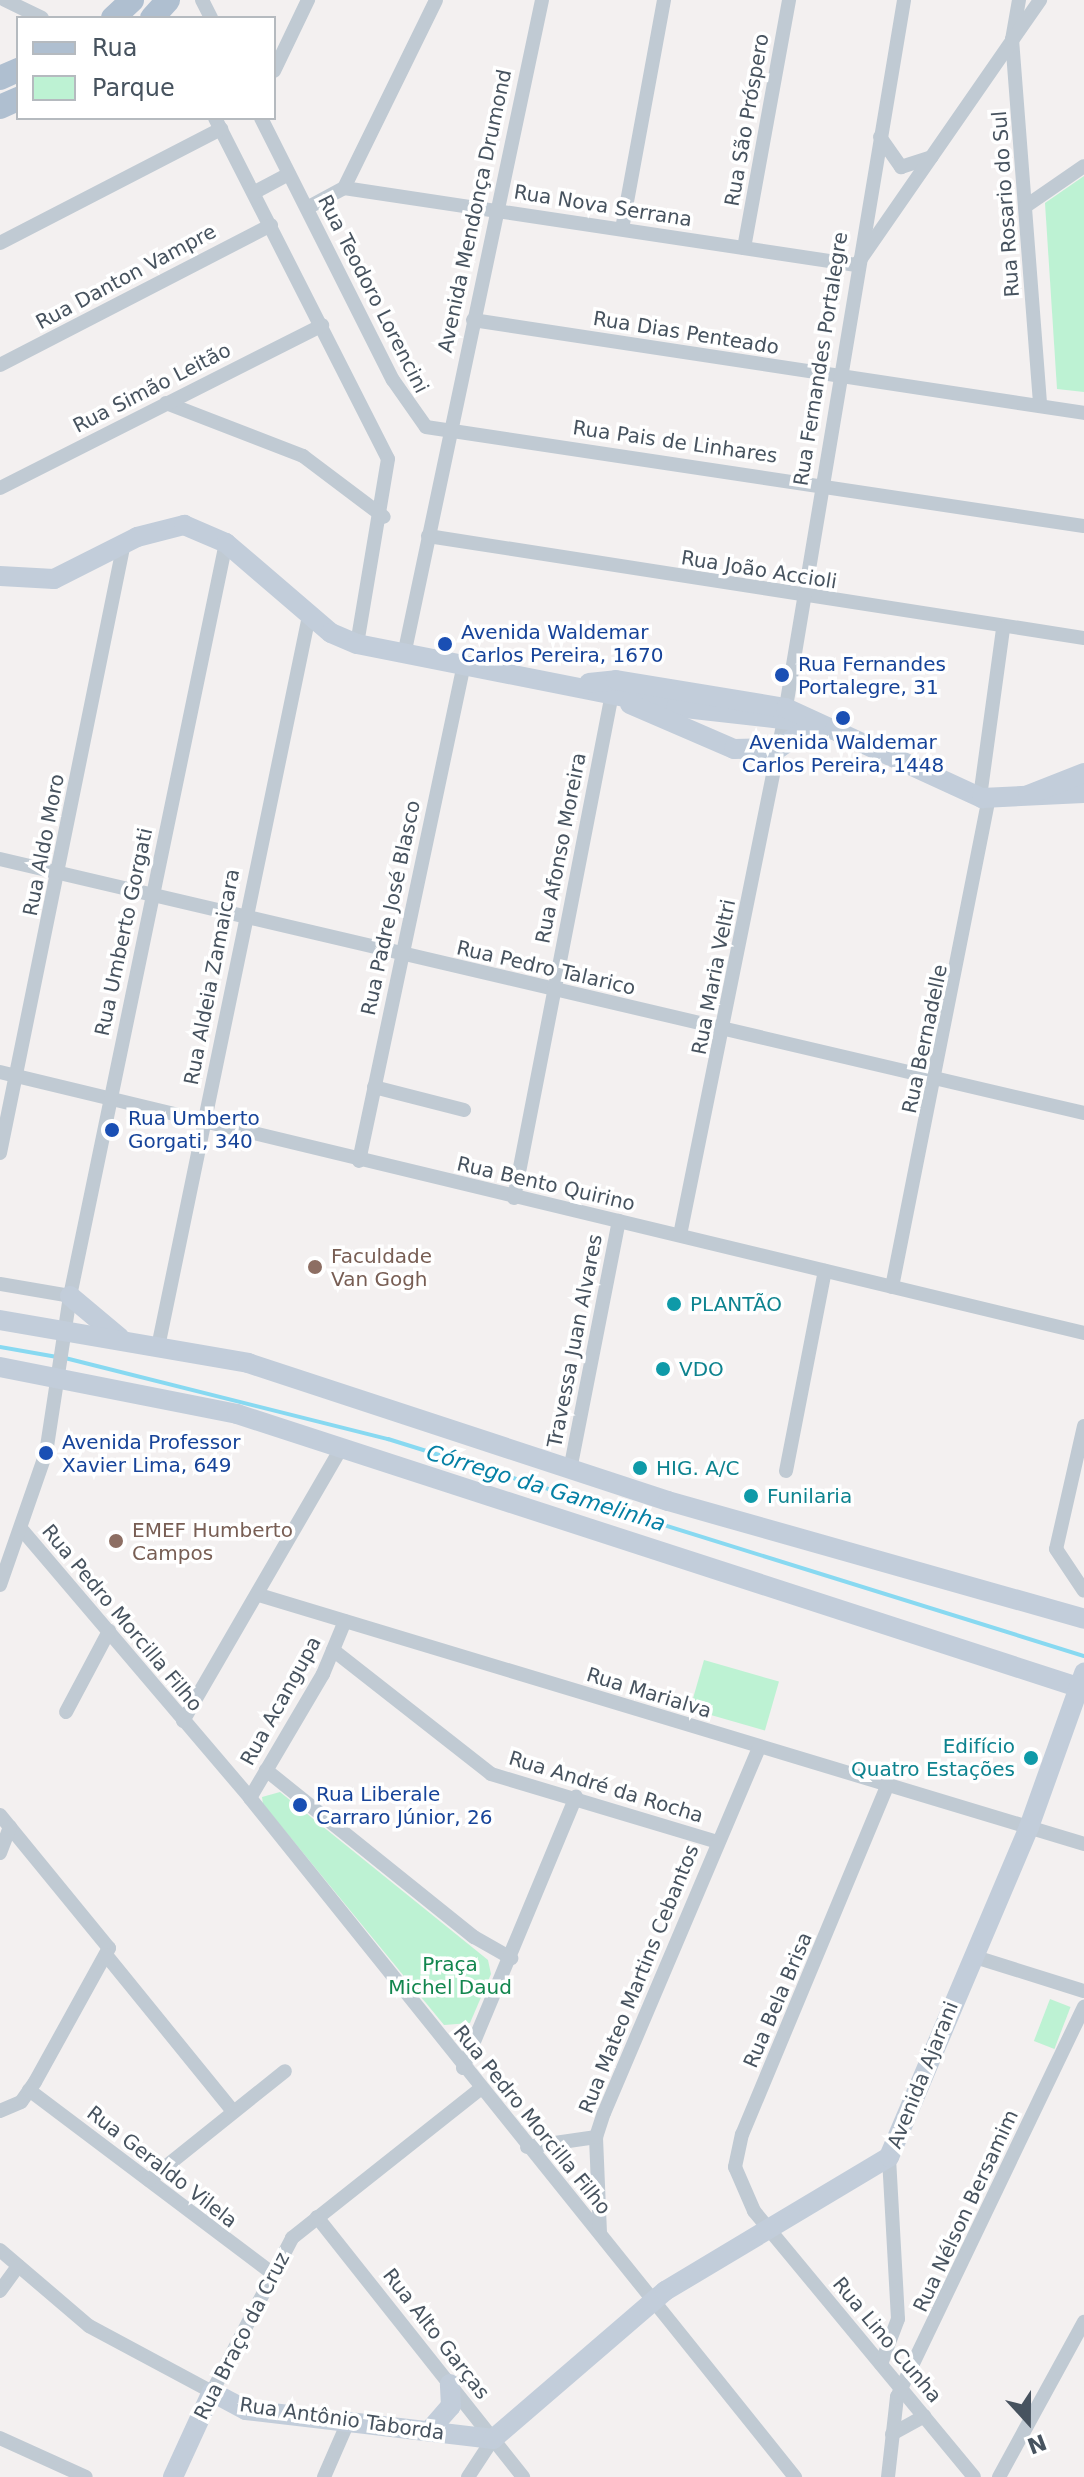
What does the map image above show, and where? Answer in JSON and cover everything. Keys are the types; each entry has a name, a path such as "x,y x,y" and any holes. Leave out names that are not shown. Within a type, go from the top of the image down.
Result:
{"main road":[{"path":"115,16 132,0"}],"street":[{"path":"5,0 38,16"},
{"path":"276,67 308,0"},
{"path":"307,208 344,188 436,0"},
{"name":"Avenida Mendonça Drumond","path":"450,430 542,0"},
{"path":"622,229 664,0"},
{"name":"Rua São Próspero","path":"744,248 789,0"},
{"name":"Rua Fernandes Portalegre","path":"785,716 863,217 904,0"},
{"name":"Rua Rosario do Sul","path":"1019,0 1012,39 1040,406"},
{"path":"856,265 887,225 1040,0"},
{"name":"Rua Teodoro Lorencini","path":"262,120 413,418 450,430"},
{"path":"0,243 218,124 388,459 384,517 357,644"},
{"path":"879,135 886,155 901,167 935,154"},
{"path":"1026,206 1084,166"},
{"path":"255,192 289,174"},
{"name":"Rua Nova Serrana","path":"344,188 856,265"},
{"path":"863,217 874,229 887,225"},
{"name":"Rua Danton Vampre","path":"0,365 271,225"},
{"name":"Rua Dias Penteado","path":"473,320 1084,413"},
{"name":"Rua Simão Leitão","path":"0,488 322,325"},
{"path":"166,403 303,456 384,517"},
{"path":"404,655 450,430"},
{"name":"Rua Pais de Linhares","path":"450,430 1084,526"},
{"path":"0,576 54,579 124,543 184,525 226,543 309,616 357,644 404,655 585,684 612,694 708,742 779,748 816,723"},
{"name":"Rua João Accioli","path":"428,536 803,598 1003,629 1084,638"},
{"name":"Rua Aldo Moro","path":"0,1153 124,543"},
{"name":"Rua Umberto Gorgati","path":"0,1585 23,1531 61,1371 70,1296 226,543"},
{"name":"Rua Aldeia Zamaicara","path":"158,1347 309,616"},
{"name":"Rua Bernadelle","path":"892,1287 937,1080 984,798 1003,629"},
{"name":"Rua Padre José Blasco","path":"359,1161 464,664"},
{"path":"585,684 616,680 816,723 984,798 1084,793"},
{"path":"612,694 785,716"},
{"name":"Rua Afonso Moreira","path":"514,1198 612,694"},
{"name":"Rua Maria Veltri","path":"680,1235 724,1030 785,716"},
{"path":"1025,797 1084,773"},
{"name":"Rua Pedro Talarico","path":"0,859 1084,1113"},
{"name":"Rua Bento Quirino","path":"0,1072 359,1161 1084,1333"},
{"path":"374,1087 464,1110"},
{"name":"Travessa Juan Alvares","path":"570,1470 619,1221"},
{"path":"786,1471 825,1271"},
{"path":"0,1284 70,1296 123,1341"},
{"path":"0,1320 65,1335 123,1341 248,1363 570,1470 1084,1619"},
{"path":"0,1367 61,1371 222,1410 1082,1683"},
{"path":"1084,1426 1080,1456 1056,1549 1084,1591"},
{"path":"183,1721 259,1595 341,1448"},
{"name":"Rua Pedro Morcilla Filho","path":"23,1531 250,1798 463,2068 795,2477"},
{"name":"Rua Marialva","path":"259,1595 1084,1844"},
{"name":"Rua Acangupa","path":"250,1798 333,1650 345,1621"},
{"path":"66,1712 109,1631"},
{"name":"Rua André da Rocha","path":"333,1650 482,1769 718,1842"},
{"name":"Avenida Ajarani","path":"493,2439 652,2301 889,2157 1029,1827 1082,1683"},
{"name":"Rua Mateo Martins Cebantos","path":"600,2234 596,2137 759,1748"},
{"path":"266,1770 474,1937 511,1958"},
{"name":"Rua Bela Brisa","path":"768,2228 738,2183 736,2149 888,1784"},
{"path":"463,2068 576,1797"},
{"path":"0,1815 233,2111"},
{"path":"0,1853 10,1827"},
{"path":"0,2111 29,2090 107,1951"},
{"path":"972,1956 1084,1991"},
{"name":"Rua Nélson Bersamim","path":"888,2477 892,2434 902,2389 1084,2007"},
{"path":"149,2180 285,2071"},
{"name":"Rua Braço da Cruz","path":"173,2477 212,2392 292,2238 480,2089"},
{"name":"Rua Geraldo Vilela","path":"29,2090 273,2274"},
{"path":"527,2147 596,2137"},
{"path":"881,2364 898,2319 889,2157"},
{"name":"Rua Alto Garças","path":"317,2217 523,2477"},
{"name":"Rua Lino Cunha","path":"768,2228 974,2477"},
{"name":"Rua Antônio Taborda","path":"0,2250 89,2326 246,2410 493,2439"},
{"path":"0,2291 18,2266"},
{"path":"999,2477 1084,2322"},
{"path":"429,2431 451,2406 450,2384"},
{"path":"892,2434 924,2416"},
{"path":"324,2477 348,2422"},
{"path":"0,2438 86,2477"},
{"path":"468,2477 493,2439"}],"green space":[{"path":"1084,176 1084,392 1057,389 1045,203"},
{"path":"704,1660 779,1681 765,1731 690,1709"},
{"name":"Praça Michel Daud","path":"280,1792 488,1960 491,1974 470,2023 444,2025 263,1804 262,1797"},
{"path":"1050,1999 1071,2007 1054,2049 1034,2041"}],"waterway":[{"name":"Córrego da Gamelinha","path":"0,1347 57,1357"},
{"name":"Córrego da Gamelinha","path":"65,1358 388,1439 1084,1656"}],"place":[{"name":"Avenida Waldemar Carlos Pereira, 1670","path":"445,644"},
{"name":"Rua Fernandes Portalegre, 31","path":"782,675"},
{"name":"Avenida Waldemar Carlos Pereira, 1448","path":"843,718"},
{"name":"Rua Umberto Gorgati, 340","path":"112,1130"},
{"name":"Faculdade Van Gogh","path":"315,1267"},
{"name":"PLANTÃO","path":"674,1304"},
{"name":"VDO","path":"663,1369"},
{"name":"Avenida Professor Xavier Lima, 649","path":"46,1453"},
{"name":"HIG. A/C","path":"640,1468"},
{"name":"Funilaria","path":"751,1496"},
{"name":"EMEF Humberto Campos","path":"116,1541"},
{"name":"Edifício Quatro Estações","path":"1031,1758"},
{"name":"Rua Liberale Carraro Júnior, 26","path":"300,1805"}]}
